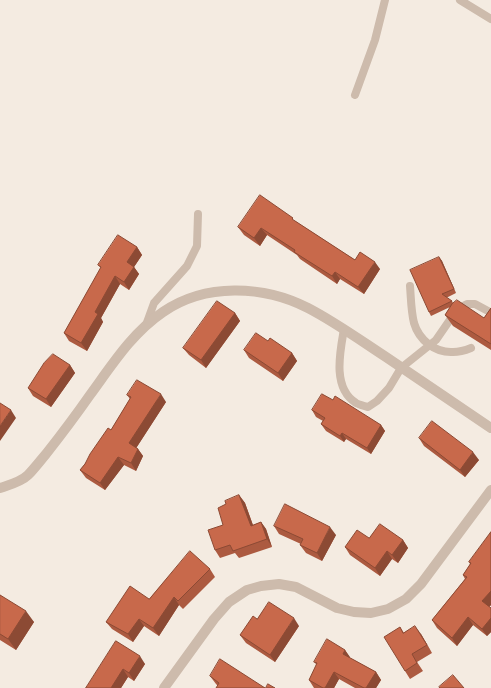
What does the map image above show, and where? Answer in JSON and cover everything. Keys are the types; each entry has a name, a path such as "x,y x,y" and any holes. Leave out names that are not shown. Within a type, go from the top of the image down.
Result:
{"street":[{"path":"0,488 12,484 27,476 66,429 119,355 145,326 163,312 184,300 223,291 244,290 270,294 307,307 344,329 491,428"},
{"path":"164,688 214,619 229,602 247,590 261,586 279,584 296,587 337,608 354,612 371,613 388,609 406,599 421,584 491,490"}],"lane":[{"path":"355,96 375,40 385,0"},
{"path":"460,0 491,19"},
{"path":"145,326 154,303 187,266 197,246 198,214"},
{"path":"410,286 414,325 421,337 429,346 440,350 453,352 471,348"},
{"path":"344,329 340,354 340,375 344,389 350,398 358,404 368,407 377,401 389,388 401,368 436,340 456,311 461,307 467,304 475,304 488,311"}],"building":[{"path":"260,195 293,218 292,219 355,260 360,252 375,262 358,287 335,272 332,276 294,252 295,250 261,228 254,238 238,227"},
{"path":"118,235 137,247 127,262 134,267 124,282 115,276 95,312 98,314 81,343 64,333 101,267 98,265"},
{"path":"439,257 454,289 442,294 452,301 429,312 410,270"},
{"path":"457,300 484,318 491,308 491,344 445,315 452,304"},
{"path":"217,301 235,313 201,360 183,348"},
{"path":"256,333 268,341 270,338 292,353 278,373 244,350"},
{"path":"53,354 70,365 46,399 28,388 44,363"},
{"path":"137,380 161,394 129,443 138,449 131,463 118,457 100,483 80,470 108,428 111,430 131,397 127,395"},
{"path":"322,394 333,400 335,396 381,425 367,448 342,433 340,436 321,424 325,418 312,410"},
{"path":"0,403 11,410 0,426"},
{"path":"432,421 473,452 460,470 419,438"},
{"path":"239,495 251,526 261,522 267,539 233,551 230,545 215,550 208,530 223,525 218,508 226,504 225,501"},
{"path":"285,504 330,527 317,553 300,545 303,539 274,526"},
{"path":"380,524 403,540 392,555 387,551 375,568 345,547 357,530 369,538"},
{"path":"491,532 491,591 482,601 491,608 491,618 482,629 468,617 452,638 432,620 467,577 463,575 471,563 469,562"},
{"path":"190,551 210,569 178,601 174,597 153,628 139,619 128,634 106,622 130,586 149,599"},
{"path":"0,595 26,611 8,639 0,634"},
{"path":"269,602 294,618 270,655 240,635 253,616 257,619"},
{"path":"415,626 427,645 412,654 417,663 405,671 384,637 400,627 403,633"},
{"path":"327,639 345,650 343,654 376,672 366,688 334,672 325,688 309,680 317,663 314,662"},
{"path":"116,641 140,656 129,673 123,669 111,688 86,688"},
{"path":"220,659 265,688 216,688 219,683 210,676"},
{"path":"453,675 464,688 439,687"},
{"path":"268,684 275,688 266,688"}]}
